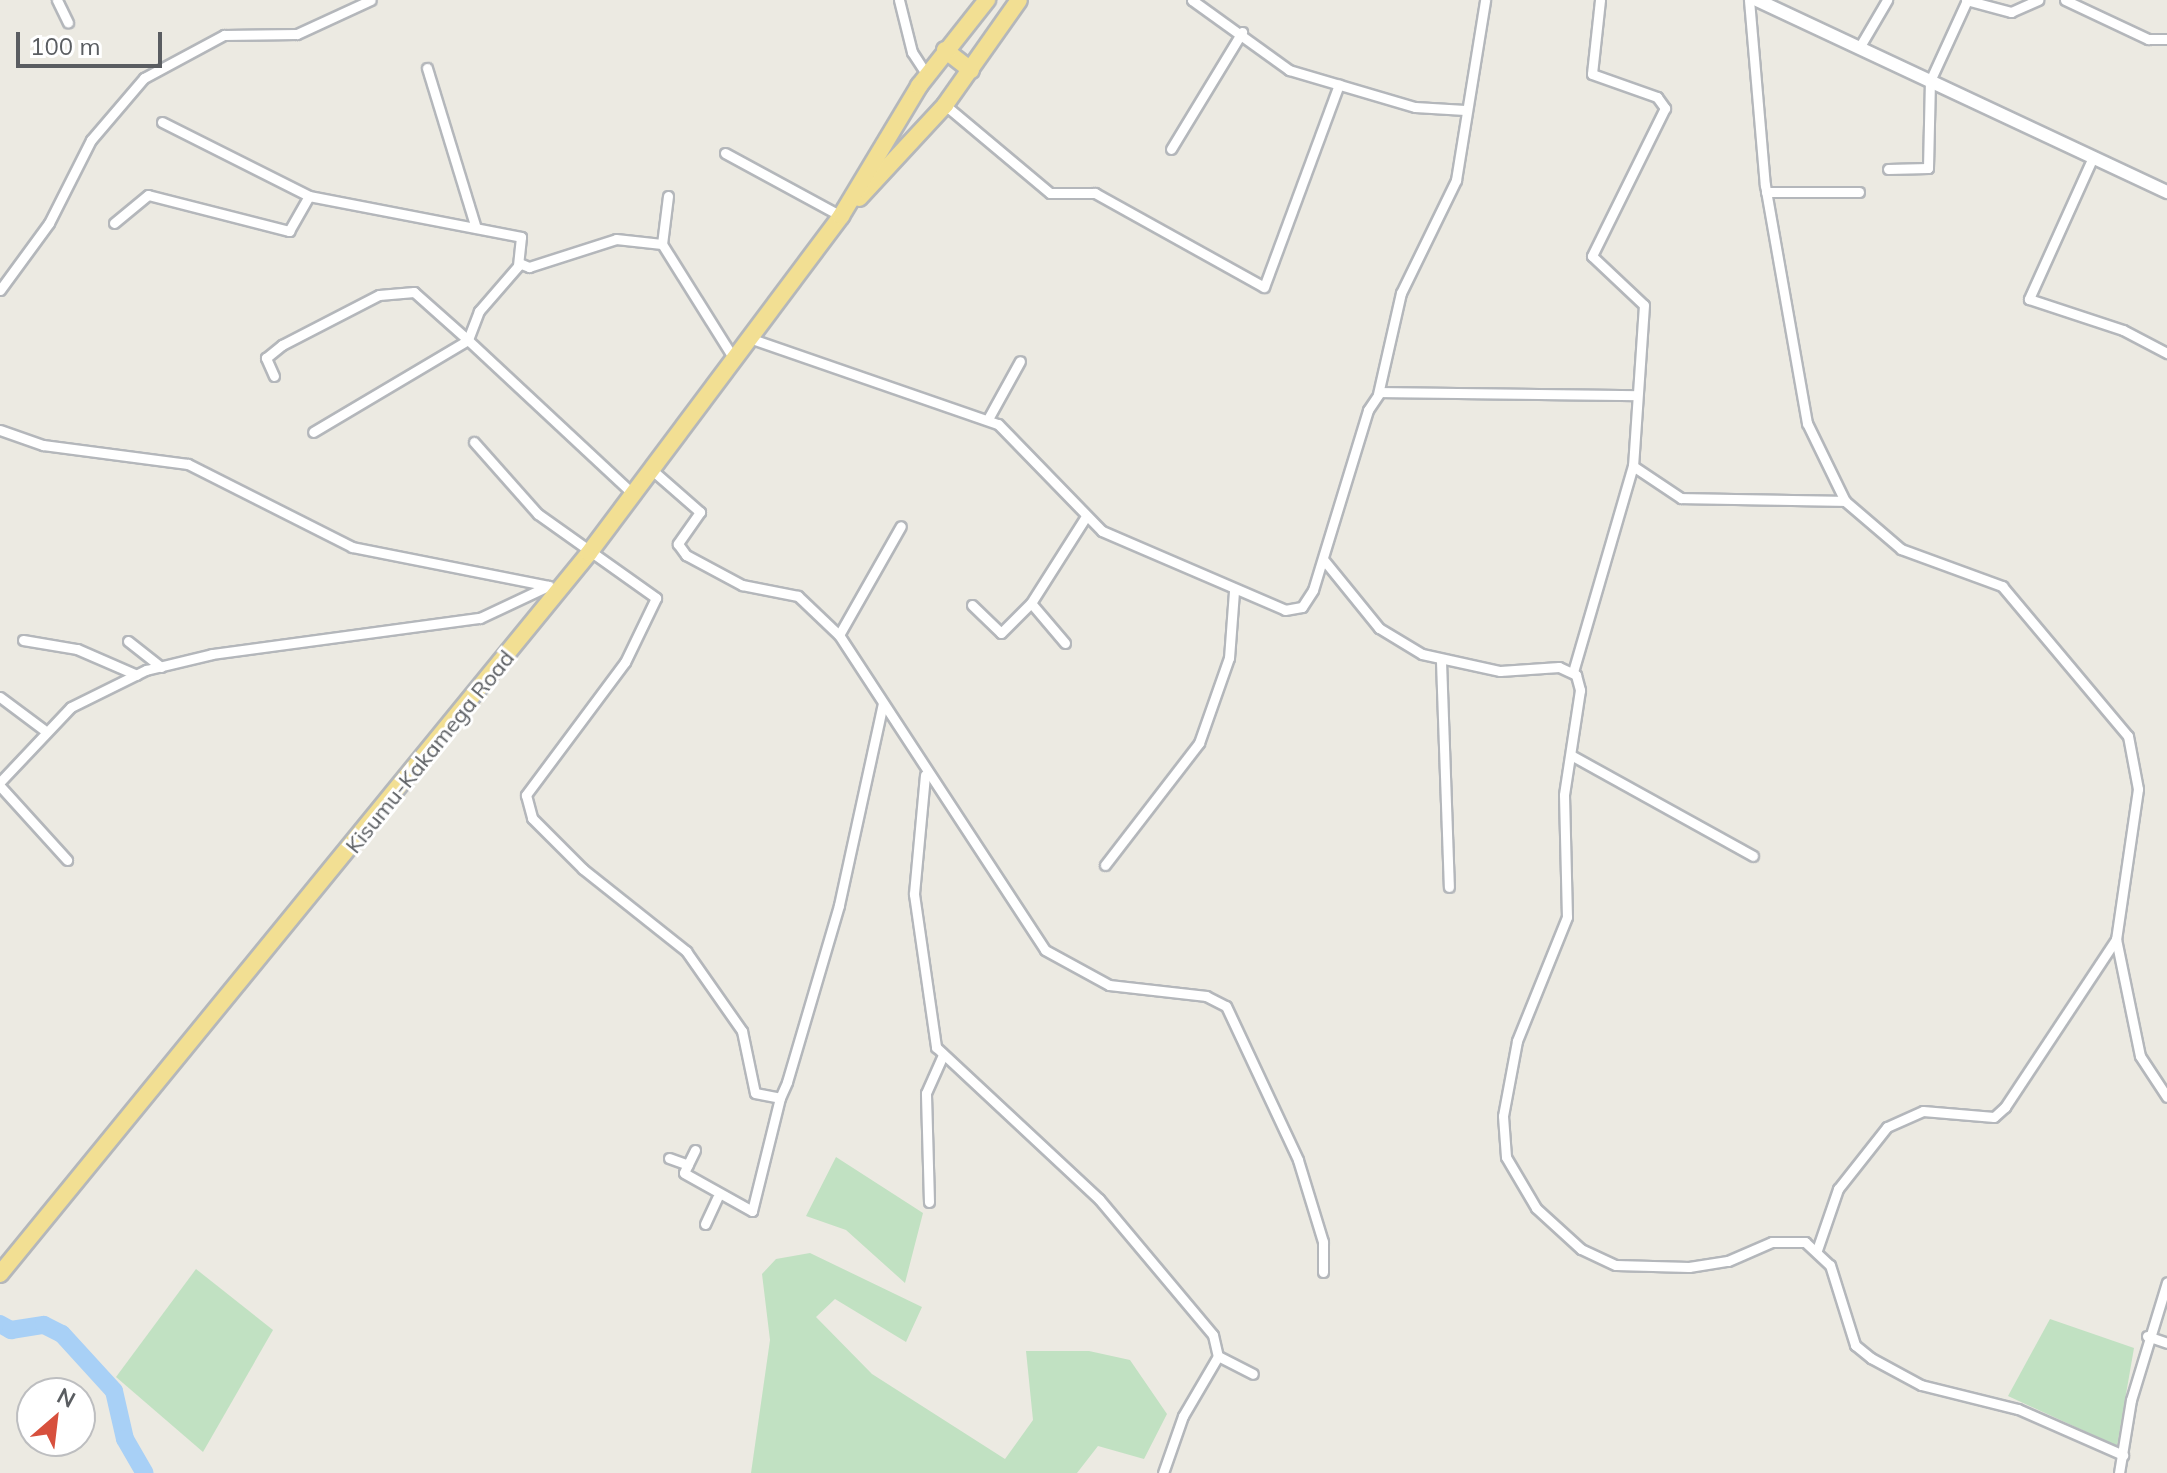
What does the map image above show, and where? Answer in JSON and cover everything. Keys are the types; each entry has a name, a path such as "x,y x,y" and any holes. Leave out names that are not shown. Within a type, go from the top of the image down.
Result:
{"highway":[{"name":"Kisumu-Kakamega Road","path":"0,1274 554,588 589,553 841,216 927,75 987,0"},
{"name":"Kisumu-Kakamega Road","path":"841,216 945,105 1019,0"},
{"path":"945,50 971,70"}],"main road":[{"path":"1757,0 2167,192"}],"street":[{"path":"57,0 68,23"},
{"path":"0,290 49,223 91,140 144,78 224,35 297,34 371,0"},
{"path":"899,0 912,52 927,75"},
{"path":"1192,0 1242,32 1280,65 1415,107 1465,110"},
{"path":"749,338 988,419 1014,436 1085,518 1152,559 1285,610 1302,607 1323,559 1378,394 1401,293 1452,193 1485,0"},
{"path":"1600,0 1592,74 1650,94 1665,108 1592,257 1644,303 1633,466 1573,672 1580,690 1564,795 1567,917 1508,1074 1502,1135 1512,1170 1550,1222 1605,1263 1689,1267 1793,1238 1817,1250 1843,1293 1855,1345 1871,1358 1921,1385 2018,1409 2123,1455"},
{"path":"1749,0 1766,192 1807,423 1845,501 1901,549 1978,575 2014,596 2128,736 2138,789 2116,939 2140,1056 2167,1097"},
{"path":"1859,48 1887,0"},
{"path":"1888,169 1928,168 1930,81 1966,0 2011,12 2038,0"},
{"path":"2065,0 2148,39 2167,39"},
{"path":"1171,149 1242,32"},
{"path":"427,68 476,228"},
{"path":"945,105 1050,193 1095,193 1264,287 1339,84"},
{"path":"162,122 309,196 521,237 519,263 479,311 468,340 313,432"},
{"path":"725,153 841,216"},
{"path":"2093,157 2029,299 2123,330 2167,353"},
{"path":"1766,192 1859,192"},
{"path":"114,223 148,195 289,231 309,196"},
{"path":"668,196 662,244 734,359"},
{"path":"519,263 529,267 616,239 662,244"},
{"path":"274,376 266,358 274,351 379,295 414,292 633,494"},
{"path":"988,419 1020,361"},
{"path":"1378,394 1636,395"},
{"path":"0,430 43,445 188,464 352,547 554,588"},
{"path":"474,442 538,514 589,553 651,591 655,613 526,795 532,818 686,951 742,1031 755,1093 780,1098"},
{"path":"1633,466 1681,498 1845,501"},
{"path":"652,470 700,512 678,544 686,555 742,585 798,596 839,635 925,775 1045,950 1109,985 1206,996 1226,1006 1298,1160 1323,1242 1323,1272"},
{"path":"972,605 1001,633 1031,603 1085,518"},
{"path":"839,635 901,526"},
{"path":"1323,559 1379,628 1441,661 1573,672"},
{"path":"67,860 0,784 43,729 137,675 161,667 480,618 554,588"},
{"path":"1105,865 1199,743 1229,658 1234,591"},
{"path":"1031,603 1065,643"},
{"path":"23,640 77,649 137,675"},
{"path":"128,641 161,667"},
{"path":"1441,661 1449,887"},
{"path":"0,697 43,729"},
{"path":"695,1150 684,1173 717,1198 752,1211 780,1098 839,905 883,704"},
{"path":"1571,755 1753,856"},
{"path":"925,775 916,839 918,950 929,1025 943,1055 1099,1199 1213,1335 1218,1356 1183,1416 1163,1473"},
{"path":"1817,1250 1838,1189 1887,1127 1923,1111 1994,1117 2005,1107 2116,939"},
{"path":"929,1202 926,1093 943,1055"},
{"path":"669,1158 688,1165"},
{"path":"705,1224 717,1198"},
{"path":"2119,1473 2147,1336 2167,1282"},
{"path":"2147,1336 2167,1343"},
{"path":"1218,1356 1253,1374"}],"green space":[{"path":"836,1157 923,1213 905,1283 846,1230 806,1216"},
{"path":"810,1253 922,1307 906,1342 835,1299 816,1317 872,1374 1005,1459 1033,1420 1026,1351 1089,1351 1130,1360 1167,1414 1144,1459 1098,1446 1077,1473 751,1473 770,1340 762,1274 776,1259"},
{"path":"196,1269 273,1330 203,1452 116,1377"},
{"path":"2050,1319 2134,1348 2117,1446 2008,1396"}],"waterway":[{"path":"0,1324 11,1330 44,1325 62,1334 114,1391 125,1439 145,1473"}]}
